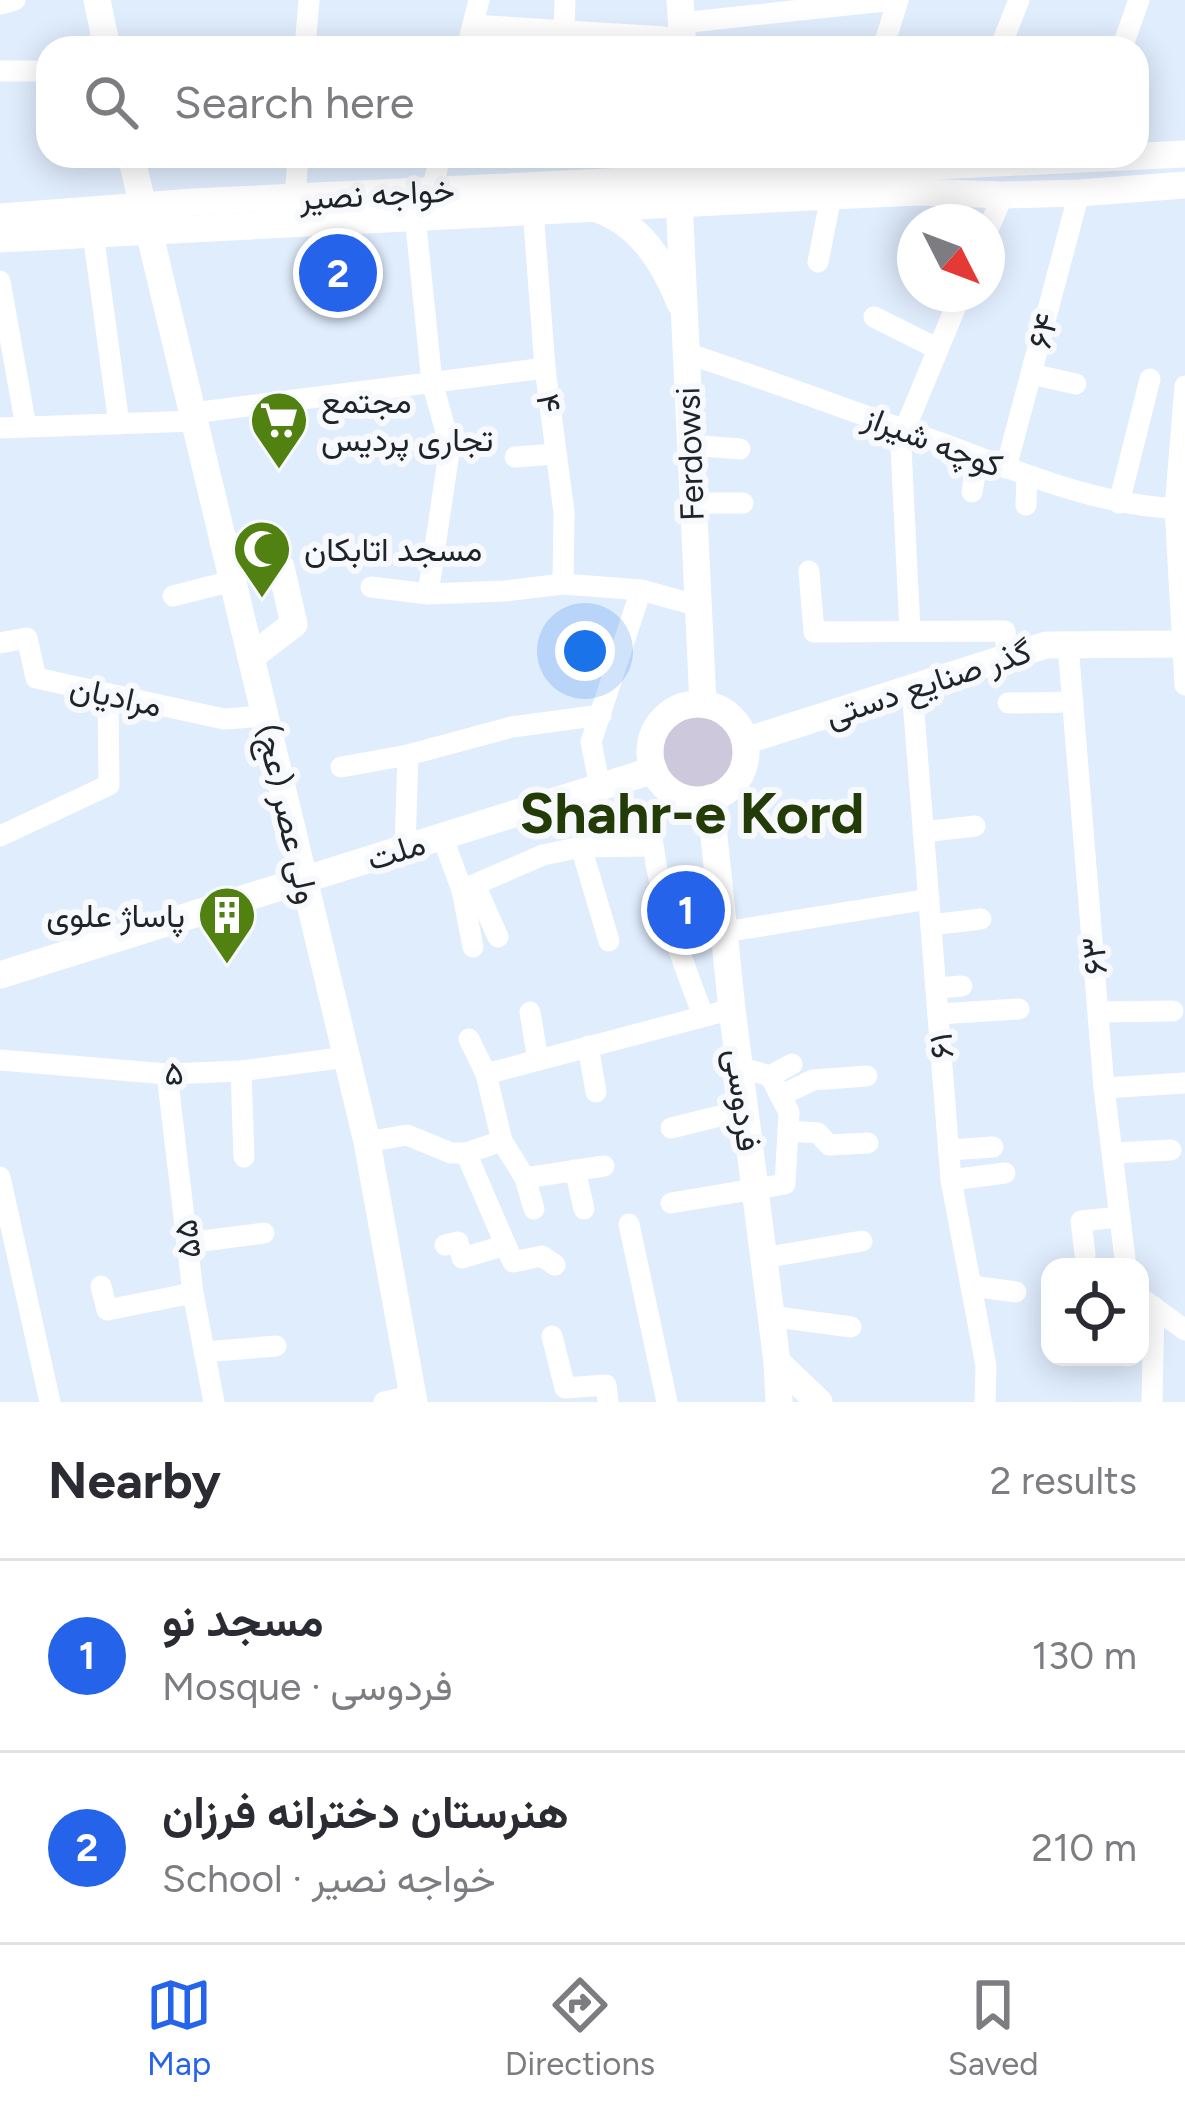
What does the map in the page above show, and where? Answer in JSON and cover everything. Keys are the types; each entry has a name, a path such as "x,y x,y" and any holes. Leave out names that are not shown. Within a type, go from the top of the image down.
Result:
{"main road":[{"path":"97,0 104,36"},
{"path":"663,0 674,31"},
{"name":"خواجه نصیر","path":"1149,155 1185,154"},
{"path":"129,168 106,224 159,272 209,214 169,192 140,168"},
{"name":"ولی عصر (عج)","path":"134,168 367,1142 403,1400"},
{"path":"622,168 588,195 645,241 684,314"},
{"name":"خواجه نصیر","path":"0,217 106,224 209,214 415,216 533,210 678,173 762,168"},
{"name":"خواجه نصیر","path":"678,173 831,196 1079,193 1185,185"},
{"name":"Ferdowsi","path":"678,173 703,704"},
{"name":"خواجه نصیر","path":"209,214 296,198 432,190 588,195"},
{"name":"خواجه نصیر","path":"0,238 55,224"},
{"path":"223,542 281,567 294,625 250,657"},
{"name":"گذر صنایع دستی","path":"745,741 1046,645 1183,644"},
{"path":"686,706 714,706 734,720 745,741 746,756 735,783 710,799 670,791 654,770 650,754 660,723 686,706"},
{"name":"ملت","path":"0,975 654,770"},
{"name":"فردوسی","path":"710,799 724,932 739,977 732,1009 777,1362 778,1402"},
{"path":"777,1362 819,1402"}],"street":[{"path":"0,4 15,0"},
{"path":"306,36 309,0"},
{"path":"470,36 479,0"},
{"path":"564,31 565,0"},
{"path":"473,25 674,31 772,6 896,0 886,36"},
{"path":"1004,36 1018,0"},
{"path":"1125,36 1138,0"},
{"path":"0,71 36,71"},
{"path":"296,198 297,168"},
{"path":"432,190 437,168"},
{"name":"۶۴","path":"1026,505 1017,472 1031,374 1079,193"},
{"path":"999,204 1003,195"},
{"path":"818,262 831,196"},
{"path":"533,210 544,368"},
{"path":"415,216 432,382 450,446 428,594"},
{"path":"106,224 119,424"},
{"path":"0,281 26,428"},
{"path":"910,630 900,428 907,424 953,312"},
{"path":"874,317 938,349"},
{"name":"کوچه شیراز","path":"686,353 1017,472 1119,503 1180,509"},
{"name":"۴","path":"0,428 194,417 544,368 564,512 563,584"},
{"path":"1031,374 1076,384"},
{"path":"1119,503 1150,379"},
{"path":"1185,386 1180,509 1185,685"},
{"path":"690,445 740,449"},
{"path":"515,457 556,454"},
{"path":"972,492 978,457"},
{"path":"692,502 743,503"},
{"path":"809,571 814,632 1004,631 1007,657"},
{"path":"173,596 232,581"},
{"path":"371,586 428,594 563,584 641,590 697,605"},
{"path":"600,787 591,742 641,590"},
{"name":"مرادیان","path":"0,643 28,638 36,678 224,719 264,716"},
{"name":"۶۳","path":"1068,645 1104,1088 1125,1258"},
{"name":"۶۱","path":"912,688 951,1180 986,1366 985,1402"},
{"path":"0,836 109,785 108,695"},
{"path":"1008,703 1073,702"},
{"path":"341,767 512,727 602,715"},
{"path":"405,848 408,755"},
{"path":"650,817 661,894 703,1015"},
{"path":"923,832 975,826"},
{"path":"442,836 498,937"},
{"path":"468,887 543,855 580,847 653,846"},
{"path":"580,847 609,941"},
{"path":"468,887 473,947"},
{"path":"724,932 929,899"},
{"path":"931,925 981,919"},
{"path":"936,988 962,986"},
{"path":"486,1074 732,1009"},
{"path":"938,1013 1019,1009"},
{"path":"1099,1012 1173,1011"},
{"path":"530,1012 538,1060"},
{"path":"469,1039 486,1074 502,1141 524,1178 534,1209"},
{"path":"588,1046 596,1092"},
{"name":"۵","path":"0,1060 167,1074 347,1058"},
{"path":"775,1086 792,1064"},
{"path":"671,1204 785,1184 789,1112 775,1086 739,1067"},
{"path":"241,1071 244,1157"},
{"name":"۵۵","path":"167,1074 194,1293 214,1402"},
{"path":"775,1086 867,1076"},
{"path":"1104,1088 1185,1083"},
{"path":"671,1128 744,1110"},
{"path":"788,1131 818,1132 829,1145 868,1143"},
{"path":"367,1142 407,1135 451,1153 466,1153 502,1141"},
{"path":"949,1150 993,1147"},
{"path":"1113,1153 1172,1150"},
{"path":"466,1153 513,1262 542,1256 555,1265"},
{"path":"524,1178 604,1166"},
{"path":"575,1170 584,1209"},
{"path":"951,1180 1005,1173"},
{"path":"0,1177 50,1402"},
{"path":"1084,1254 1082,1221 1120,1216"},
{"path":"629,1224 667,1402"},
{"path":"187,1243 264,1234"},
{"path":"763,1258 862,1241"},
{"path":"446,1245 458,1242 462,1258 506,1245"},
{"path":"101,1286 107,1310 194,1293"},
{"path":"972,1286 1016,1292"},
{"path":"1149,1307 1185,1330"},
{"path":"770,1316 851,1327"},
{"path":"552,1336 565,1388 607,1385 608,1402"},
{"path":"204,1352 276,1346"},
{"path":"1149,1360 1152,1402"}],"shaded area":[{"path":"698,716 723,727 734,752 723,777 698,788 673,777 662,752 673,727"}],"place":[{"name":"هنرستان دخترانه فرزان","path":"338,273"},
{"name":"مجتمع تجاری پردیس","path":"279,471"},
{"name":"مسجد اتابکان","path":"262,600"},
{"name":"مسجد نو","path":"686,910"},
{"name":"پاساژ علوی","path":"227,966"}],"district":[{"name":"Shahr-e Kord","path":"692,813"}]}
